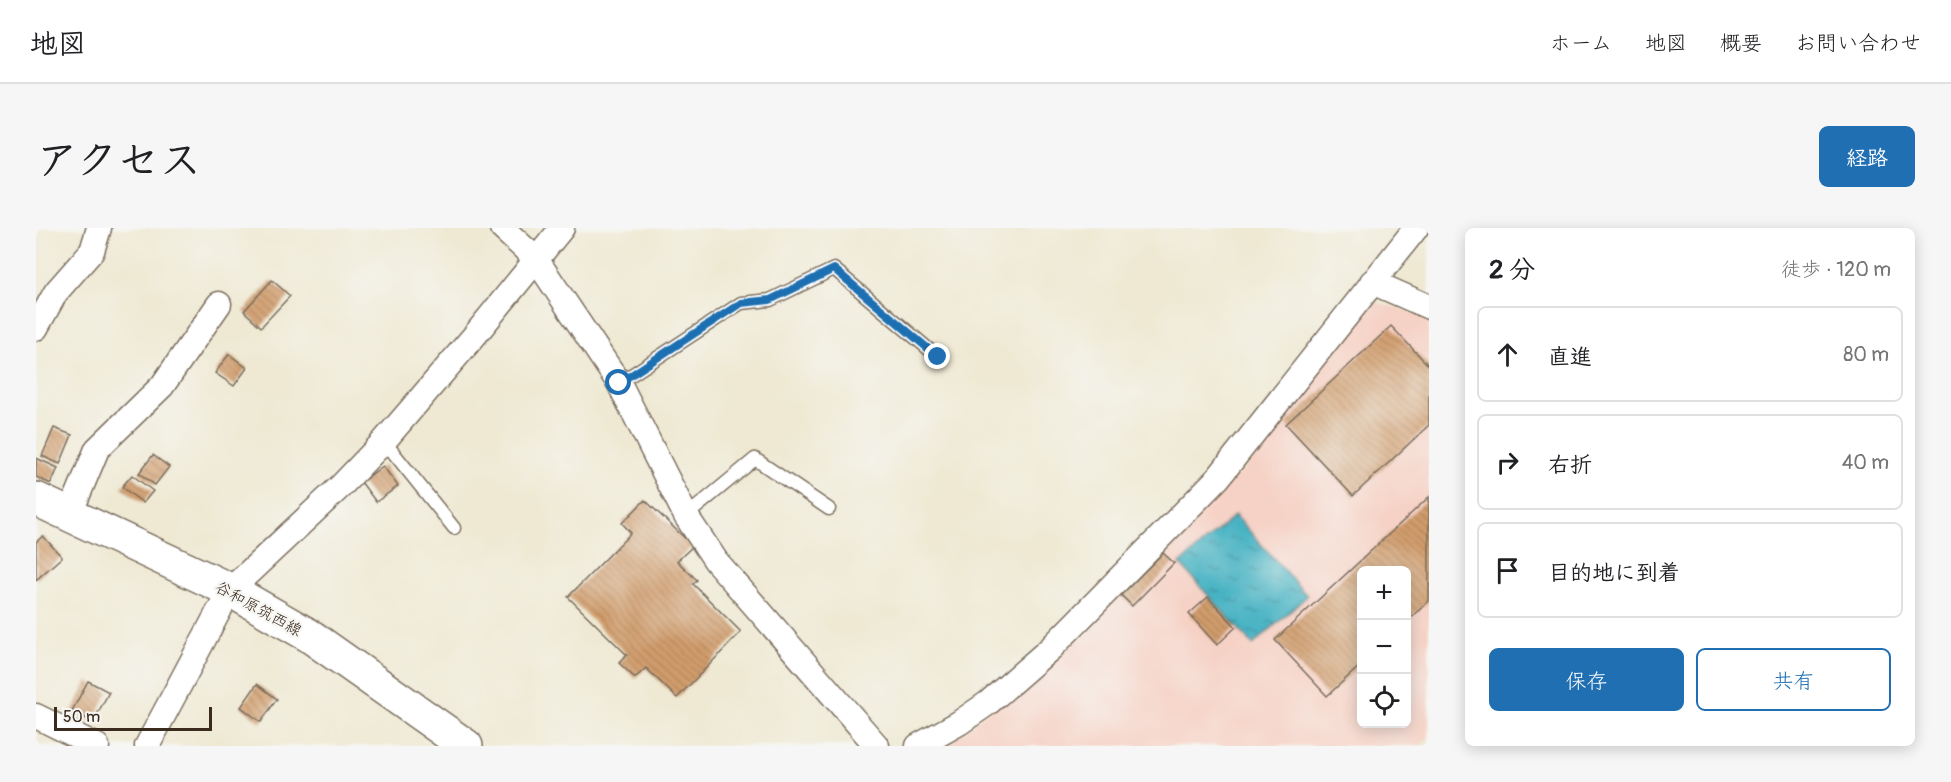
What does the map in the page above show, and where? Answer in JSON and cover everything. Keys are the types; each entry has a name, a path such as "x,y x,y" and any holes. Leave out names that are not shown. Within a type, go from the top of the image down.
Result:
{"main road":[{"name":"谷和原筑西線","path":"36,499 230,590 310,636 466,746"}],"street":[{"path":"36,328 56,292 92,251 99,228"},
{"path":"502,228 536,259 619,383 686,516 716,561 877,746"},
{"path":"147,746 230,590 341,486 384,441 476,335 562,228"},
{"path":"918,746 959,723 988,703 1051,648 1210,487 1416,228"},
{"path":"1372,282 1429,307"},
{"path":"70,514 97,449 162,386 219,304"},
{"path":"36,716 97,746"}],"lane":[{"path":"619,383 741,303 770,300 834,269 938,357"},
{"path":"384,441 454,528"},
{"path":"686,516 754,459 829,509"}],"shaded area":[{"path":"1372,301 1429,317 1429,497 1275,640 1357,663 1357,728 1411,728 1411,618 1429,601 1429,737 1419,746 944,746 967,730 1216,493 1242,472 1259,453 1255,445","holes":["1163,553 1173,563 1131,605 1121,595","1208,597 1236,627 1217,644 1190,614"]}],"water":[{"path":"1235,515 1307,596 1253,645 1180,564"}],"building":[{"path":"272,280 290,296 261,327 244,311"},
{"path":"1391,326 1429,366 1429,425 1353,496 1286,424"},
{"path":"229,354 247,368 234,386 215,373"},
{"path":"54,428 72,435 60,464 42,456"},
{"path":"153,455 169,467 155,485 139,473"},
{"path":"36,458 58,468 51,484 36,477"},
{"path":"383,466 398,486 376,502 361,482"},
{"path":"132,475 153,491 143,503 122,487"},
{"path":"1429,497 1429,601 1411,617 1411,566 1357,566 1357,669 1327,696 1275,640"},
{"path":"645,500 693,546 677,561 697,580 693,584 741,632 677,698 646,668 635,678 619,663 627,655 568,597 631,533 622,523"},
{"path":"43,536 62,557 36,580 36,542"},
{"path":"1163,553 1174,563 1132,606 1121,595"},
{"path":"1208,597 1236,627 1217,645 1189,614"},
{"path":"88,681 109,692 93,722 72,711"},
{"path":"257,684 277,699 261,722 241,707"}],"route":[{"path":"619,383 741,303 770,300 834,269 938,357"}]}
